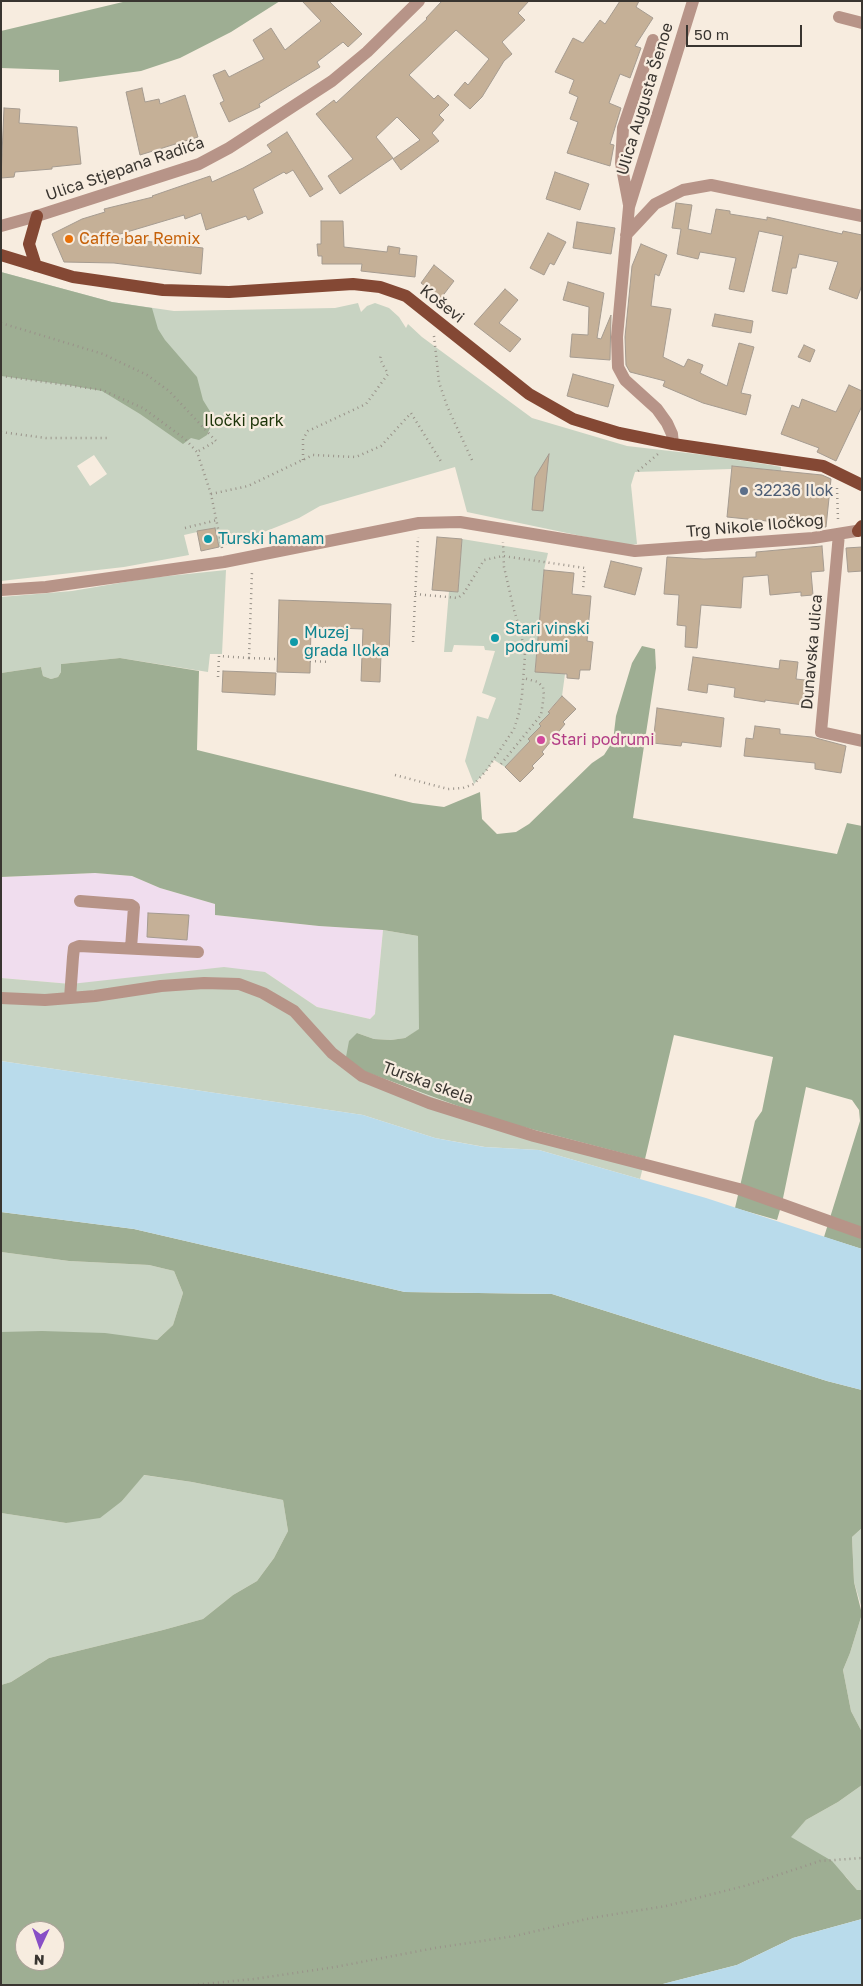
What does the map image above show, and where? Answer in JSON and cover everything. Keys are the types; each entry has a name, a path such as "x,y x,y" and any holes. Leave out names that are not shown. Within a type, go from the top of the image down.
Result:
{"main road":[{"path":"36,266 29,244 38,216"},
{"name":"Koševi","path":"1,255 73,277 162,290 229,292 353,284 380,287 406,296 529,394 573,419 619,433 673,444 808,463 823,466 836,472"},
{"path":"836,472 861,485"}],"street":[{"name":"Ulica Stjepana Radića","path":"1,226 38,216 198,164 229,148 332,81 367,52 419,1"},
{"name":"Ulica Augusta Šenoe","path":"673,444 672,434 667,423 656,409 625,380 618,367 617,338 629,207 693,1"},
{"path":"840,17 862,23"},
{"name":"Ulica Augusta Šenoe","path":"629,207 621,163 623,128 653,40"},
{"path":"626,235 655,204 683,190 711,185 862,216"},
{"name":"Trg Nikole Iločkog","path":"1,590 46,587 224,562 419,523 460,522 635,551 839,534 861,529"},
{"name":"Dunavska ulica","path":"839,534 821,732 862,741"},
{"path":"80,901 131,905 134,907 131,948"},
{"path":"70,998 74,948 79,946 198,952"},
{"name":"Turska skela","path":"1,998 45,1000 95,996 161,986 239,984 263,992 286,1005 312,1029 332,1053 362,1076 429,1102 534,1136 739,1189 862,1233"}],"path":[{"path":"433,317 439,382 447,406 472,460"},
{"path":"1,323 103,354 147,375 169,391 216,441 197,452"},
{"path":"303,460 303,439 308,431 366,404 383,382 388,374 380,359 381,354"},
{"path":"1,376 102,390 143,408 185,439 197,452 211,494 224,562"},
{"path":"211,494 248,486 313,455 356,457 381,446 411,413 442,463"},
{"path":"1,432 46,438 108,438"},
{"path":"638,471 653,458"},
{"path":"836,472 839,534"},
{"path":"185,528 217,520"},
{"path":"413,642 419,523"},
{"path":"395,775 448,789 463,788 474,784 486,771 514,729 519,713 525,655 503,556 502,545 507,529"},
{"path":"415,594 458,598 464,593 484,560 503,556 585,568 583,589"},
{"path":"249,658 253,557"},
{"path":"218,677 219,656 277,660"},
{"path":"310,661 330,662"},
{"path":"501,764 541,715 544,695 543,687 538,682 523,678"},
{"path":"193,1985 336,1968 435,1948 515,1936 591,1918 666,1906 748,1885 820,1861 862,1858"}],"shaded area":[{"path":"95,873 132,876 160,888 215,904 215,915 319,926 383,930 375,1014 370,1019 317,1007 265,972 71,984 1,978 1,877"}],"green space":[{"path":"127,1 280,1 231,32 180,58 141,71 59,82 59,70 1,68 1,31"},
{"name":"Iločki park","path":"1,272 112,302 174,311 335,308 358,303 361,312 367,306 375,303 389,308 399,317 406,328 408,324 422,337 532,418 627,446 705,455 781,467 781,471 732,466 731,469 635,472 631,485 637,544 631,545 467,512 455,467 320,506 299,518 244,540 219,547 215,528 184,535 189,555 124,567 1,581","holes":["94,455 107,474 90,486 77,466"]},
{"path":"1,272 112,302 152,308 158,329 165,340 197,377 203,400 211,413 213,421 207,435 199,440 191,438 183,444 140,414 102,391 1,376"},
{"path":"462,539 548,553 544,570 535,671 565,674 562,696 548,711 550,713 540,724 541,726 528,739 530,741 505,767 494,760 474,784 465,761 477,716 488,719 496,698 482,693 495,651 485,650 484,646 454,645 452,652 444,652 449,591 458,592"},
{"path":"226,570 222,654 210,654 208,672 120,658 61,664 61,672 58,677 51,679 43,676 41,667 1,673 1,597 72,591 149,578"},
{"path":"642,646 655,649 656,668 633,818 837,854 847,823 862,826 862,1249 824,1237 860,1121 859,1110 852,1100 806,1087 777,1220 735,1208 755,1121 762,1111 773,1057 674,1035 645,1159 493,1119 358,1069 346,1057 349,1041 357,1033 374,1039 391,1040 405,1038 419,1029 418,936 383,930 319,926 215,915 215,904 160,888 132,876 95,873 1,877 1,673 41,667 43,676 51,679 58,677 61,672 61,664 120,658 199,671 197,750 413,803 444,807 480,792 482,819 497,834 516,832 529,824 592,763 604,755 613,741 616,716 632,663"},
{"path":"383,930 418,936 419,951 420,1029 405,1038 391,1040 374,1039 357,1033 386,1080 493,1119 645,1159 640,1179 539,1150 485,1147 435,1138 363,1115 1,1061 1,978 71,984 224,967 265,972 317,1007 370,1019 375,1014"},
{"path":"1,1212 134,1229 405,1292 552,1294 827,1381 862,1390 862,1528 852,1537 854,1582 862,1614 843,1670 851,1711 862,1732 862,1785 838,1802 806,1820 791,1837 832,1861 857,1890 862,1890 862,1919 793,1938 737,1965 659,1985 1,1985 1,1685 11,1682 49,1658 203,1619 233,1595 257,1581 274,1558 288,1531 283,1500 192,1482 144,1475 122,1501 100,1518 66,1523 1,1513 1,1332 105,1333 157,1340 173,1325 183,1293 174,1271 149,1265 69,1261 1,1252"},
{"path":"1,1252 69,1261 149,1265 174,1271 183,1293 173,1325 157,1340 1,1332"},
{"path":"143,1475 192,1482 283,1500 288,1531 274,1558 257,1581 233,1595 203,1619 49,1658 11,1682 1,1685 1,1513 66,1523 122,1501"},
{"path":"862,1528 862,1609 854,1582 852,1537"},
{"path":"862,1614 862,1732 851,1711 843,1670"},
{"path":"862,1785 862,1890 857,1890 846,1877 790,1837 806,1820 838,1802"}],"water":[{"path":"1,1061 363,1115 435,1138 484,1147 539,1150 706,1198 862,1249 862,1390 827,1381 552,1294 405,1292 134,1229 1,1212"},
{"path":"862,1919 862,1985 659,1985 737,1965 793,1938"}],"building":[{"path":"302,1 329,1 362,34 348,47 343,42 317,62 320,67 259,104 260,107 229,122 220,103 224,101 213,75 225,70 229,77 264,59 253,40 271,28 285,50 321,21"},
{"path":"442,1 529,1 518,13 525,20 502,42 512,54 504,61 482,97 470,109 454,95 465,82 468,85 489,59 456,30 409,75 434,99 438,95 449,105 439,115 444,120 432,133 439,141 401,170 393,159 420,140 397,117 376,137 393,158 340,194 328,176 353,159 316,114 334,100 336,103 427,19"},
{"path":"620,1 639,1 636,7 653,18 635,46 641,48 630,78 620,74 609,103 621,108 610,144 614,145 610,166 567,153 578,122 570,119 578,97 569,93 574,80 555,72 573,38 583,43 600,20 605,24"},
{"path":"142,88 145,102 159,99 160,104 185,95 198,137 140,155 126,92"},
{"path":"4,108 20,109 19,123 77,127 81,164 15,172 14,177 1,178"},
{"path":"287,132 323,189 310,197 293,170 286,174 284,172 253,189 263,213 248,220 246,216 206,230 201,213 185,219 184,215 110,237 203,248 201,274 114,263 64,262 52,234 82,219 105,212 104,209 153,197 210,176 212,182 272,152 267,145"},
{"path":"555,172 589,184 580,210 546,199"},
{"path":"676,203 692,205 688,229 711,234 716,209 730,211 730,214 767,220 767,217 842,234 843,231 862,235 862,285 857,299 829,289 838,262 799,254 796,268 792,268 787,294 772,291 783,236 759,231 744,292 729,289 736,258 700,252 698,259 677,254 681,229 672,228"},
{"path":"321,221 343,221 344,247 387,252 388,246 400,248 399,254 417,256 415,277 361,271 362,264 322,264 322,256 318,256 317,244 321,244"},
{"path":"577,222 615,228 611,254 573,248"},
{"path":"548,233 566,242 554,265 550,263 544,275 530,268"},
{"path":"641,244 667,255 659,276 655,274 651,306 671,309 663,357 684,367 688,359 703,365 700,373 727,386 739,343 754,347 741,393 751,395 746,415 703,403 663,386 665,381 630,372 626,365 625,337 632,266"},
{"path":"434,265 454,281 441,298 421,283"},
{"path":"568,282 604,293 597,338 601,339 611,315 610,360 570,357 572,334 588,335 589,307 563,300"},
{"path":"505,289 518,300 499,323 521,339 510,352 474,324"},
{"path":"715,314 753,321 751,333 712,326"},
{"path":"804,345 815,350 810,362 798,357"},
{"path":"573,374 614,385 608,407 567,396"},
{"path":"849,385 862,391 862,406 836,461 817,452 819,448 781,434 792,405 799,408 802,399 836,412"},
{"path":"549,454 543,511 532,510 535,477"},
{"path":"732,466 822,475 831,479 826,527 727,517"},
{"name":"Turski hamam","path":"215,528 219,547 201,551 197,531"},
{"path":"437,537 462,539 458,592 432,590"},
{"path":"822,546 824,571 811,572 813,595 801,596 801,592 770,595 768,575 743,577 741,608 701,605 697,648 685,647 686,626 677,625 679,595 664,594 667,557 704,559 756,557 756,552"},
{"path":"862,547 862,571 848,572 846,548"},
{"path":"611,561 642,568 635,595 604,587"},
{"path":"544,570 574,573 572,594 591,596 587,641 593,642 590,670 580,670 579,679 567,678 567,674 535,672"},
{"name":"Muzej grada Iloka","path":"279,600 391,604 389,655 381,654 380,682 361,681 363,629 311,627 310,673 277,672"},
{"path":"693,657 779,669 780,660 798,662 796,679 814,681 811,706 734,697 735,688 708,684 707,693 688,690"},
{"path":"223,671 276,673 275,695 222,692"},
{"name":"Stari podrumi","path":"562,696 576,709 563,722 565,724 542,752 544,754 532,766 534,768 520,782 505,767 530,741 528,739 541,726 539,724 550,713 548,712"},
{"path":"657,708 724,718 721,747 682,742 681,746 653,743"},
{"path":"755,726 780,729 780,734 812,737 846,746 841,773 815,769 815,763 744,756 746,738 753,739"},
{"path":"148,913 189,915 187,940 147,937"}],"place":[{"name":"Caffe bar Remix","path":"69,239"},
{"name":"32236 Ilok","path":"744,491"},
{"name":"Turski hamam","path":"208,539"},
{"name":"Stari vinski podrumi","path":"495,638"},
{"name":"Muzej grada Iloka","path":"294,642"},
{"name":"Stari podrumi","path":"541,740"}]}
